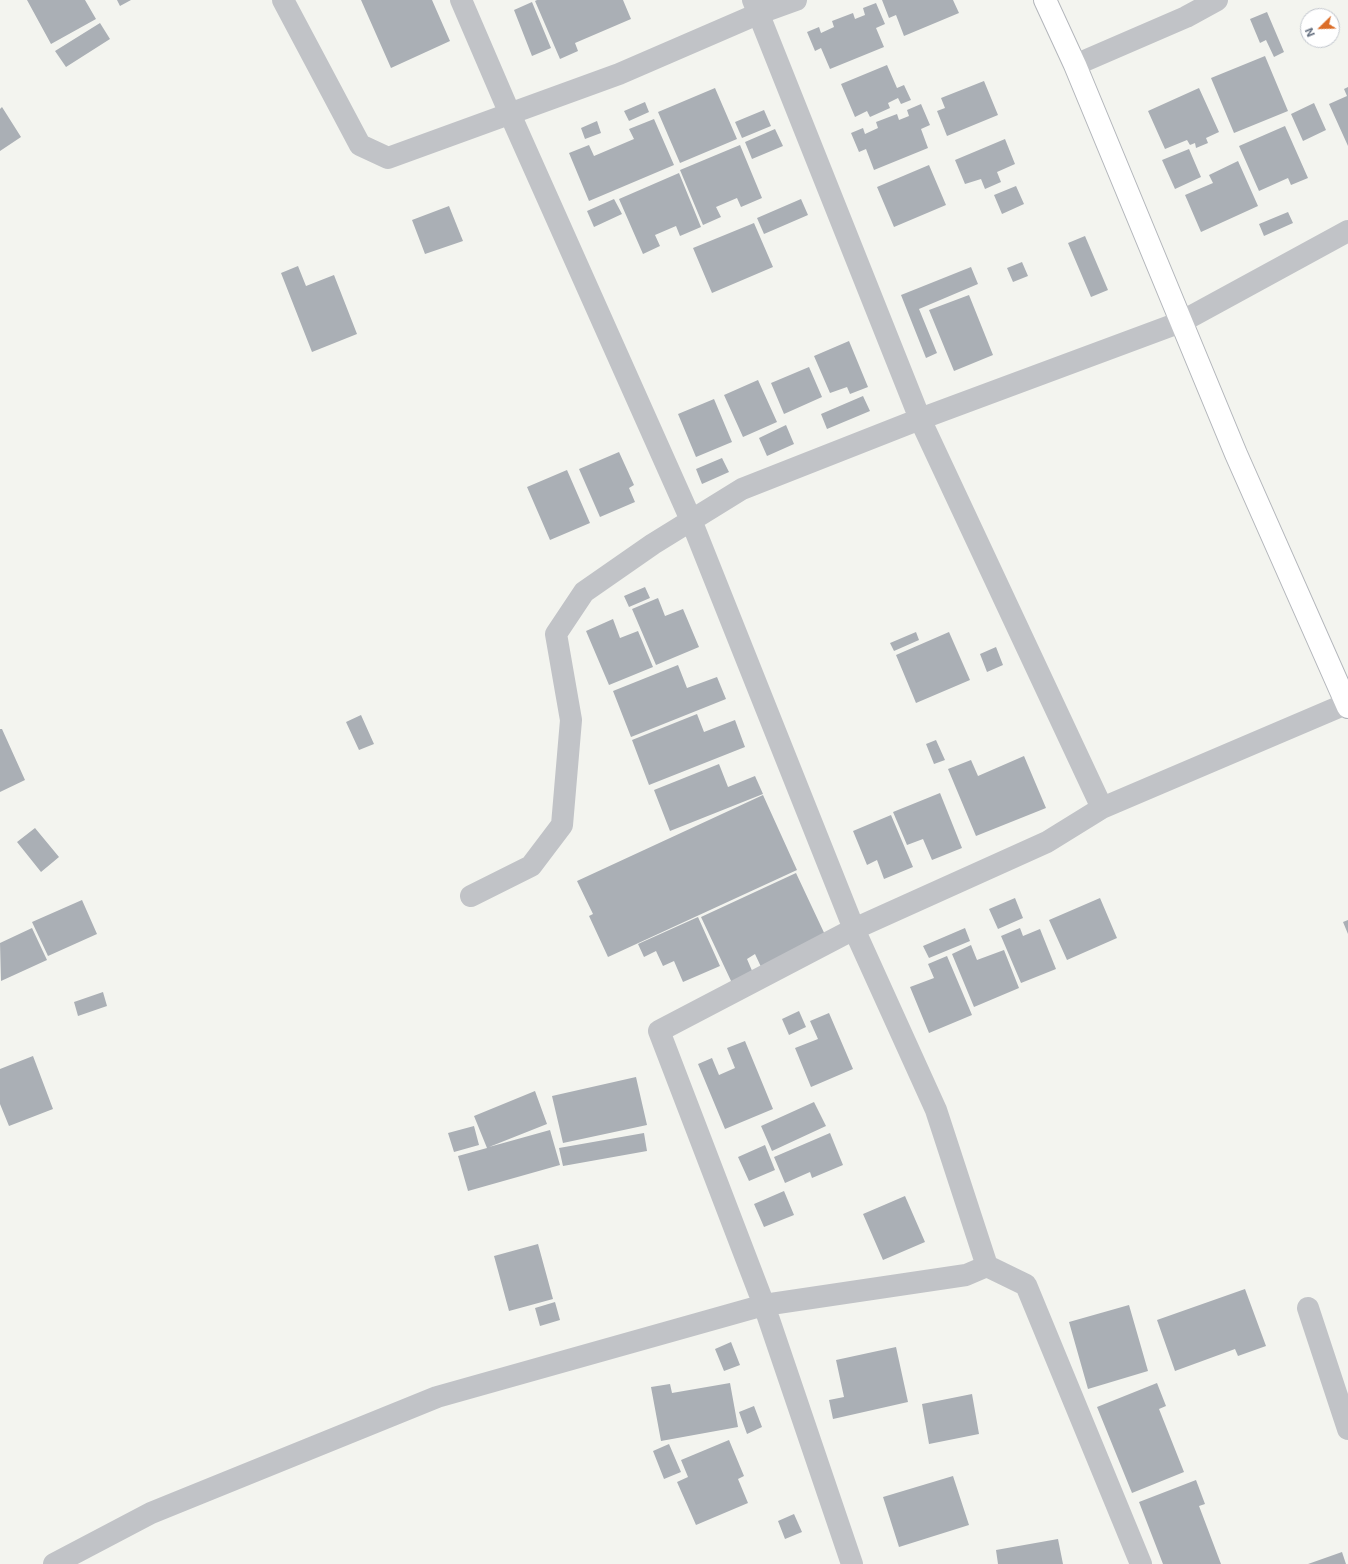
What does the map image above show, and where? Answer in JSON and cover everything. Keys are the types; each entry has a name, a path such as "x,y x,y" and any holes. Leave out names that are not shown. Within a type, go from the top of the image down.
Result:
{"main road":[{"path":"1045,0 1074,65 1239,461 1348,705"}],"street":[{"path":"283,0 360,145 388,158 619,74 756,7 796,0"},
{"path":"461,0 510,114 691,520 854,929 936,1110 987,1266 1026,1285 1141,1564"},
{"path":"1074,65 1186,17 1217,0"},
{"path":"756,7 920,419 1102,808"},
{"path":"471,896 531,866 562,825 571,720 556,634 584,592 653,544 742,489 920,419 1181,322 1348,231"},
{"path":"852,1564 764,1304 659,1031 854,929 1047,842 1102,808 1348,705"},
{"path":"54,1564 151,1513 437,1397 764,1304 966,1275 987,1266"},
{"path":"1308,1308 1348,1429"}],"building":[{"path":"27,0 85,0 96,19 51,44"},
{"path":"117,0 131,0 120,6"},
{"path":"361,0 432,0 450,41 391,68"},
{"path":"623,0 631,19 575,43 578,51 560,59 535,1"},
{"path":"882,0 953,0 959,13 904,36 896,15 889,18"},
{"path":"532,2 551,48 532,56 514,10"},
{"path":"876,3 885,24 876,28 884,47 830,69 821,48 815,51 807,32 819,27 821,33 834,27 832,21 853,13 855,19 865,15 863,8"},
{"path":"1267,12 1284,52 1274,57 1266,40 1260,43 1250,19"},
{"path":"100,23 110,39 66,67 55,51"},
{"path":"1265,56 1288,111 1234,133 1211,78"},
{"path":"887,65 897,88 904,85 911,100 901,104 898,98 888,103 890,108 870,117 867,111 855,117 841,84"},
{"path":"984,81 998,115 947,136 937,111 945,108 941,98"},
{"path":"1348,87 1348,146 1329,104 1347,96 1344,89"},
{"path":"715,88 737,139 680,163 658,112"},
{"path":"1199,88 1219,132 1206,138 1208,143 1196,148 1195,143 1190,145 1187,140 1165,149 1148,111"},
{"path":"645,102 649,112 629,121 624,111"},
{"path":"1314,103 1326,130 1303,141 1291,114"},
{"path":"921,104 930,125 921,129 928,148 874,170 866,149 859,152 851,133 863,128 865,134 878,128 876,122 897,114 899,120 909,116 907,110"},
{"path":"2,107 21,137 0,151 0,109"},
{"path":"764,110 771,126 742,138 735,122"},
{"path":"654,119 674,165 589,201 569,153 589,145 594,156 634,139 629,129"},
{"path":"597,121 601,133 585,139 581,128"},
{"path":"1285,126 1308,178 1291,185 1288,178 1259,191 1239,146"},
{"path":"775,129 783,146 752,159 745,142"},
{"path":"1005,139 1015,164 997,172 1001,182 985,189 981,179 965,184 955,160"},
{"path":"740,145 762,198 741,207 737,198 716,207 721,217 703,225 680,170"},
{"path":"1189,149 1201,177 1175,189 1162,160"},
{"path":"1238,161 1258,206 1201,232 1185,195 1213,183 1209,175"},
{"path":"929,165 946,205 894,227 877,187"},
{"path":"679,173 701,227 680,236 676,226 655,235 660,246 643,254 619,199"},
{"path":"1016,186 1024,204 1002,214 994,195"},
{"path":"614,199 622,214 594,227 587,211"},
{"path":"801,199 808,215 764,234 757,218"},
{"path":"449,206 463,241 425,254 412,220"},
{"path":"1288,212 1293,223 1264,236 1259,224"},
{"path":"754,223 773,267 712,293 693,248"},
{"path":"1085,236 1108,290 1091,297 1068,243"},
{"path":"1022,262 1028,276 1013,282 1007,268"},
{"path":"298,266 306,286 334,275 357,334 312,352 281,273"},
{"path":"971,267 978,284 919,309 937,353 926,358 901,295"},
{"path":"969,295 993,355 954,371 929,310"},
{"path":"849,341 868,387 850,394 847,387 830,393 814,356"},
{"path":"809,367 822,397 784,414 771,383"},
{"path":"758,380 777,422 743,437 724,395"},
{"path":"863,396 870,411 827,429 821,414"},
{"path":"714,399 732,442 696,457 678,414"},
{"path":"786,425 794,444 767,456 759,438"},
{"path":"619,452 634,485 629,488 635,502 600,517 579,469"},
{"path":"722,458 729,472 702,484 696,469"},
{"path":"567,470 590,523 550,540 527,487"},
{"path":"645,587 650,598 629,607 624,596"},
{"path":"658,598 665,616 683,609 699,647 656,665 632,609"},
{"path":"613,619 620,638 638,631 653,667 609,685 586,631"},
{"path":"916,632 919,640 894,651 890,643"},
{"path":"949,632 970,680 916,703 896,655"},
{"path":"996,647 1003,665 987,672 980,654"},
{"path":"678,665 687,688 717,677 726,699 631,737 613,691"},
{"path":"697,714 704,732 735,720 745,747 649,785 632,740"},
{"path":"361,715 374,744 359,750 346,722"},
{"path":"0,729 2,729 25,780 0,792"},
{"path":"936,740 945,760 934,764 926,744"},
{"path":"1024,756 1046,808 976,836 948,769 971,760 978,776"},
{"path":"719,764 728,787 755,776 763,794 670,831 654,790"},
{"path":"940,793 962,848 932,860 923,839 907,845 893,812"},
{"path":"763,795 797,870 608,957 589,916 593,914 577,881"},
{"path":"891,815 913,867 884,879 877,860 867,865 853,831"},
{"path":"35,828 59,857 41,872 17,842"},
{"path":"796,873 827,939 762,969 755,954 747,959 753,973 732,983 701,917"},
{"path":"1015,898 1023,918 998,929 989,909"},
{"path":"1100,898 1117,938 1067,960 1049,920"},
{"path":"82,900 97,934 48,956 32,922"},
{"path":"698,917 720,966 683,982 674,961 663,966 656,951 644,957 638,944"},
{"path":"1348,920 1348,934 1343,922"},
{"path":"32,928 47,960 1,981 0,943"},
{"path":"965,928 970,941 929,958 923,946"},
{"path":"1020,928 1023,936 1040,929 1056,969 1021,983 1001,936"},
{"path":"971,945 977,960 1004,950 1019,988 974,1007 952,954"},
{"path":"947,956 972,1015 929,1033 910,987 934,978 928,964"},
{"path":"103,992 107,1006 78,1016 74,1002"},
{"path":"799,1011 806,1027 789,1035 782,1019"},
{"path":"829,1013 853,1069 811,1087 795,1048 818,1039 810,1021"},
{"path":"745,1041 773,1109 725,1129 698,1064 712,1058 719,1075 735,1068 727,1048"},
{"path":"33,1056 53,1109 9,1126 0,1104 0,1069"},
{"path":"636,1077 647,1125 563,1143 552,1096"},
{"path":"535,1091 547,1124 489,1147 550,1130 560,1165 468,1191 458,1156 487,1148 474,1116"},
{"path":"814,1102 826,1126 772,1151 761,1126"},
{"path":"474,1126 479,1145 454,1152 448,1133"},
{"path":"644,1133 647,1151 563,1166 559,1148"},
{"path":"830,1133 843,1165 812,1178 810,1172 785,1183 774,1157"},
{"path":"765,1145 775,1170 749,1181 738,1157"},
{"path":"784,1191 794,1215 764,1227 754,1204"},
{"path":"905,1196 925,1242 883,1260 863,1214"},
{"path":"538,1244 553,1299 509,1311 494,1256"},
{"path":"1245,1289 1266,1346 1238,1356 1235,1349 1175,1371 1157,1320"},
{"path":"555,1302 560,1320 540,1326 535,1308"},
{"path":"1129,1305 1148,1371 1088,1389 1069,1322"},
{"path":"731,1342 740,1365 724,1371 715,1349"},
{"path":"896,1347 908,1402 833,1419 829,1400 844,1397 836,1360"},
{"path":"730,1383 738,1427 661,1441 651,1387 670,1384 672,1393"},
{"path":"1157,1383 1166,1406 1159,1409 1184,1472 1132,1493 1097,1407"},
{"path":"972,1394 979,1434 929,1444 922,1404"},
{"path":"754,1406 762,1427 747,1434 739,1412"},
{"path":"729,1440 744,1476 738,1479 748,1503 696,1525 677,1482 688,1477 681,1460"},
{"path":"669,1444 681,1472 664,1479 653,1451"},
{"path":"953,1476 969,1525 899,1547 883,1497"},
{"path":"1196,1480 1205,1504 1199,1506 1221,1564 1163,1564 1139,1502"},
{"path":"794,1514 802,1532 785,1539 778,1521"},
{"path":"1058,1539 1063,1564 998,1564 996,1550"},
{"path":"1342,1552 1346,1564 1308,1564"}]}
